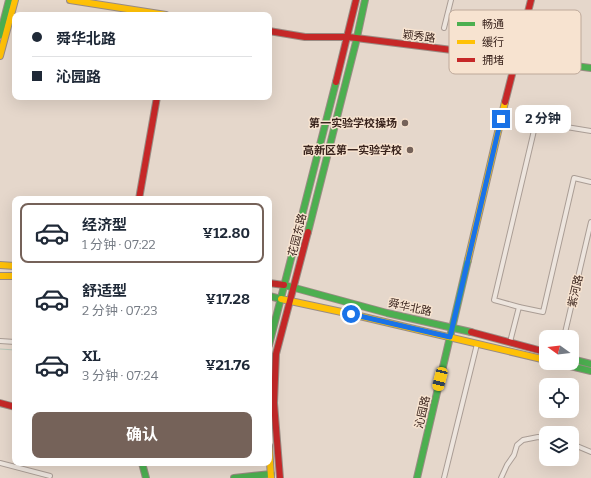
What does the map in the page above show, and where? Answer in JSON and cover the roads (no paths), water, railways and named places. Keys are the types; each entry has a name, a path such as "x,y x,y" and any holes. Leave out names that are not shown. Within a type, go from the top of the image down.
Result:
{"main road":[{"path":"0,35 10,0"},
{"path":"0,56 15,0"},
{"path":"70,0 147,12"},
{"name":"花园东路","path":"272,334 348,37 356,0"},
{"name":"花园东路","path":"280,478 274,402 274,369 277,348 294,288 357,38 365,0"},
{"name":"沁园路","path":"528,10 531,0"},
{"name":"颖秀路","path":"272,31 305,36 348,37 449,50"},
{"name":"颖秀路","path":"581,67 591,68"},
{"name":"沁园路","path":"417,478 512,74"},
{"path":"140,196 156,100"},
{"path":"0,265 12,266"},
{"path":"0,276 12,276"},
{"name":"舜华北路","path":"272,283 284,285 387,313 453,327 539,350"},
{"name":"舜华北路","path":"272,297 539,358"},
{"path":"579,360 591,364"},
{"path":"579,368 591,371"},
{"path":"0,403 12,406"},
{"path":"143,466 146,478"},
{"path":"234,478 271,476 270,466"}],"street":[{"path":"444,28 451,0"},
{"path":"591,131 536,122 494,300 543,312 574,178 591,182"},
{"name":"紫河路","path":"566,330 591,222"},
{"path":"510,342 519,307"},
{"path":"0,341 12,342"},
{"path":"446,478 477,344"},
{"path":"501,478 514,455 517,445 523,440 539,437"},
{"path":"579,447 591,452"},
{"path":"0,463 50,476"}],"waterway":[{"path":"0,349 12,350"}],"place":[{"name":"第一实验学校操场","path":"405,123"},
{"name":"高新区第一实验学校","path":"410,150"}]}
